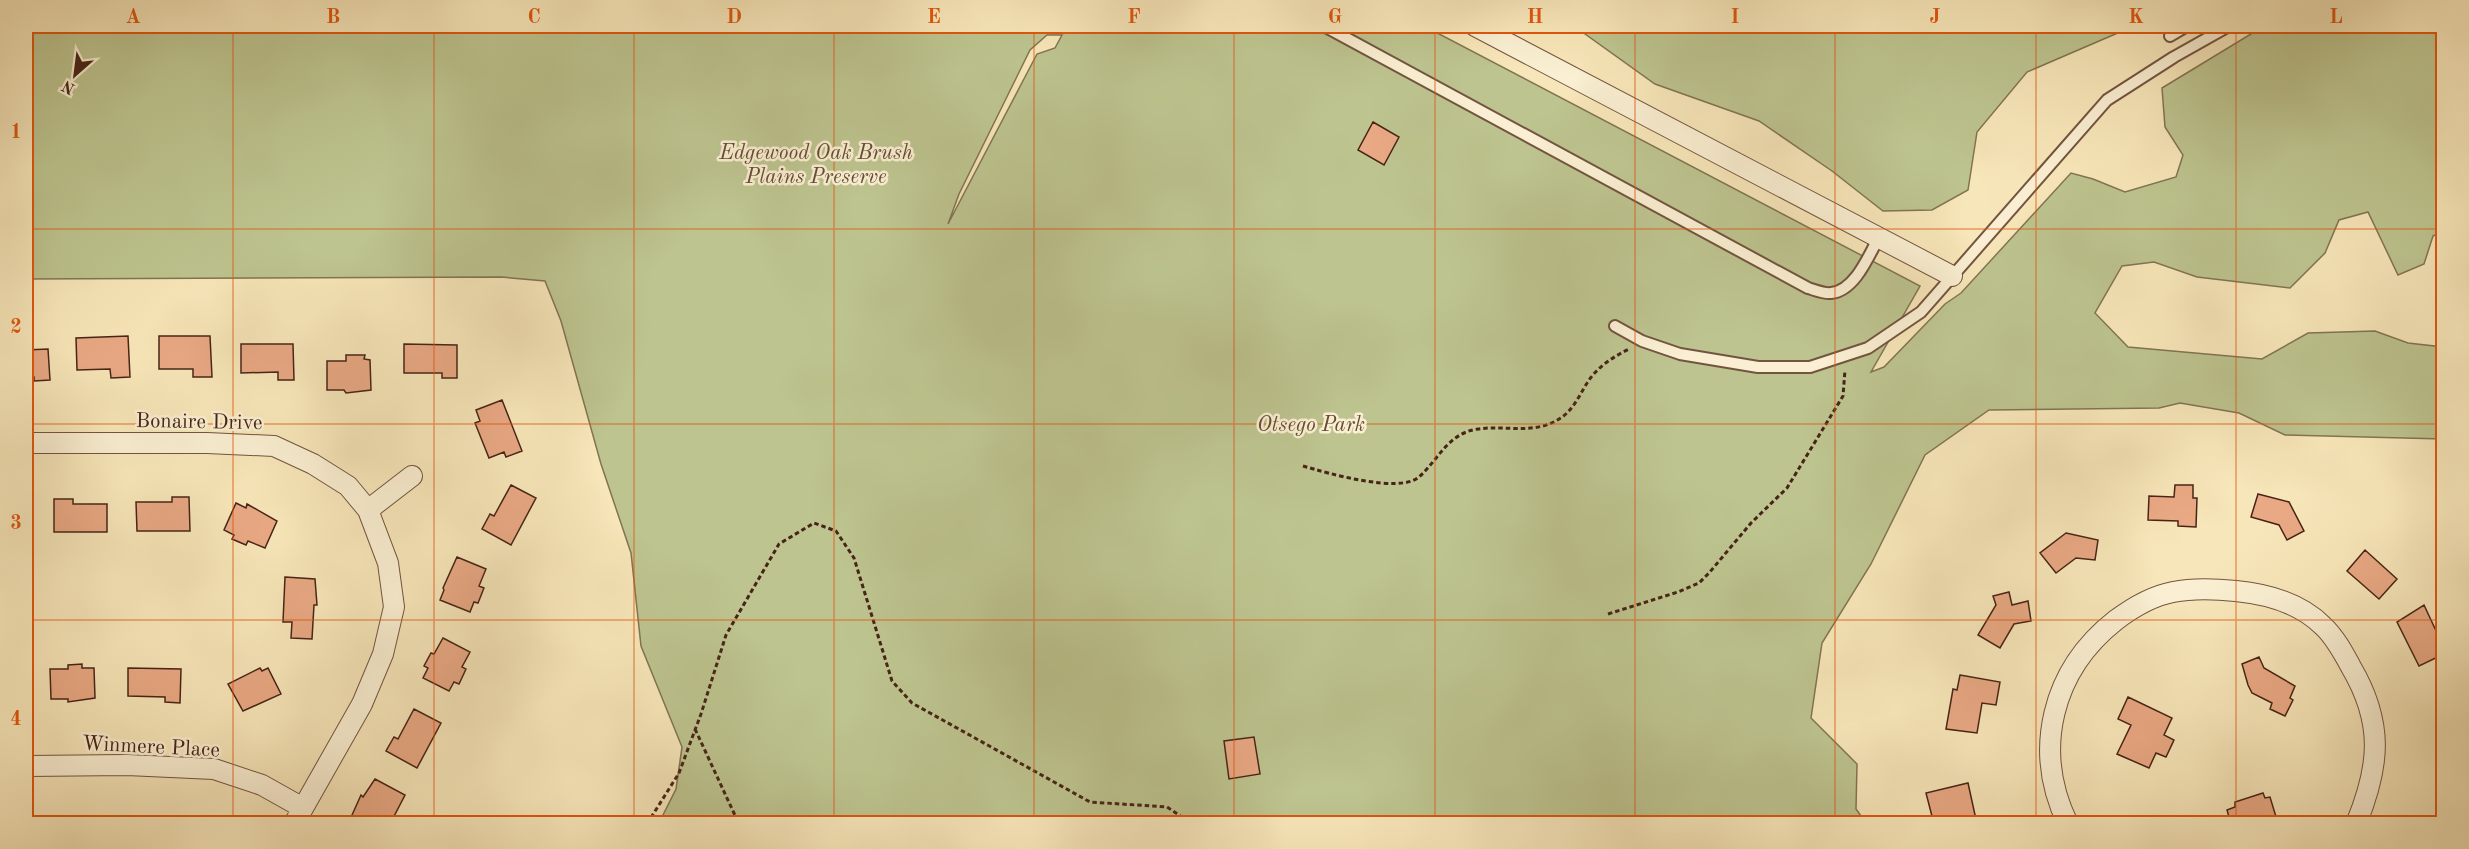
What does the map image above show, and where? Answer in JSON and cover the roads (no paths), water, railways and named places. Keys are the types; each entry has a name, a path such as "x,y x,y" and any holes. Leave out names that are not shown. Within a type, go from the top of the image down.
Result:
{"street":[{"path":"1475,26 1952,276"},
{"name":"Bonaire Drive","path":"26,443 207,443 274,446 313,464 348,486 368,510 388,563 394,608 383,654 362,704 298,816"},
{"path":"368,510 412,476"},
{"path":"2068,824 2052,778 2052,735 2056,700 2070,671 2096,636 2133,607 2172,592 2218,590 2263,594 2293,605 2323,626 2364,688 2373,722 2376,758 2369,792 2356,824"},
{"name":"Winmere Place","path":"26,766 128,765 214,769 262,785 298,816"}],"lane":[{"path":"1324,26 1808,288 1830,293 1843,290 1856,276 1880,237"},
{"path":"2170,36 2187,26"},
{"path":"1615,326 1651,344 1680,354 1758,367 1810,367 1868,348 1921,312 2107,100 2174,57 2229,26"}],"park label":[{"name":"Edgewood Oak Brush Plains Preserve","path":"816,164"},
{"name":"Otsego Park","path":"1311,424"}]}
